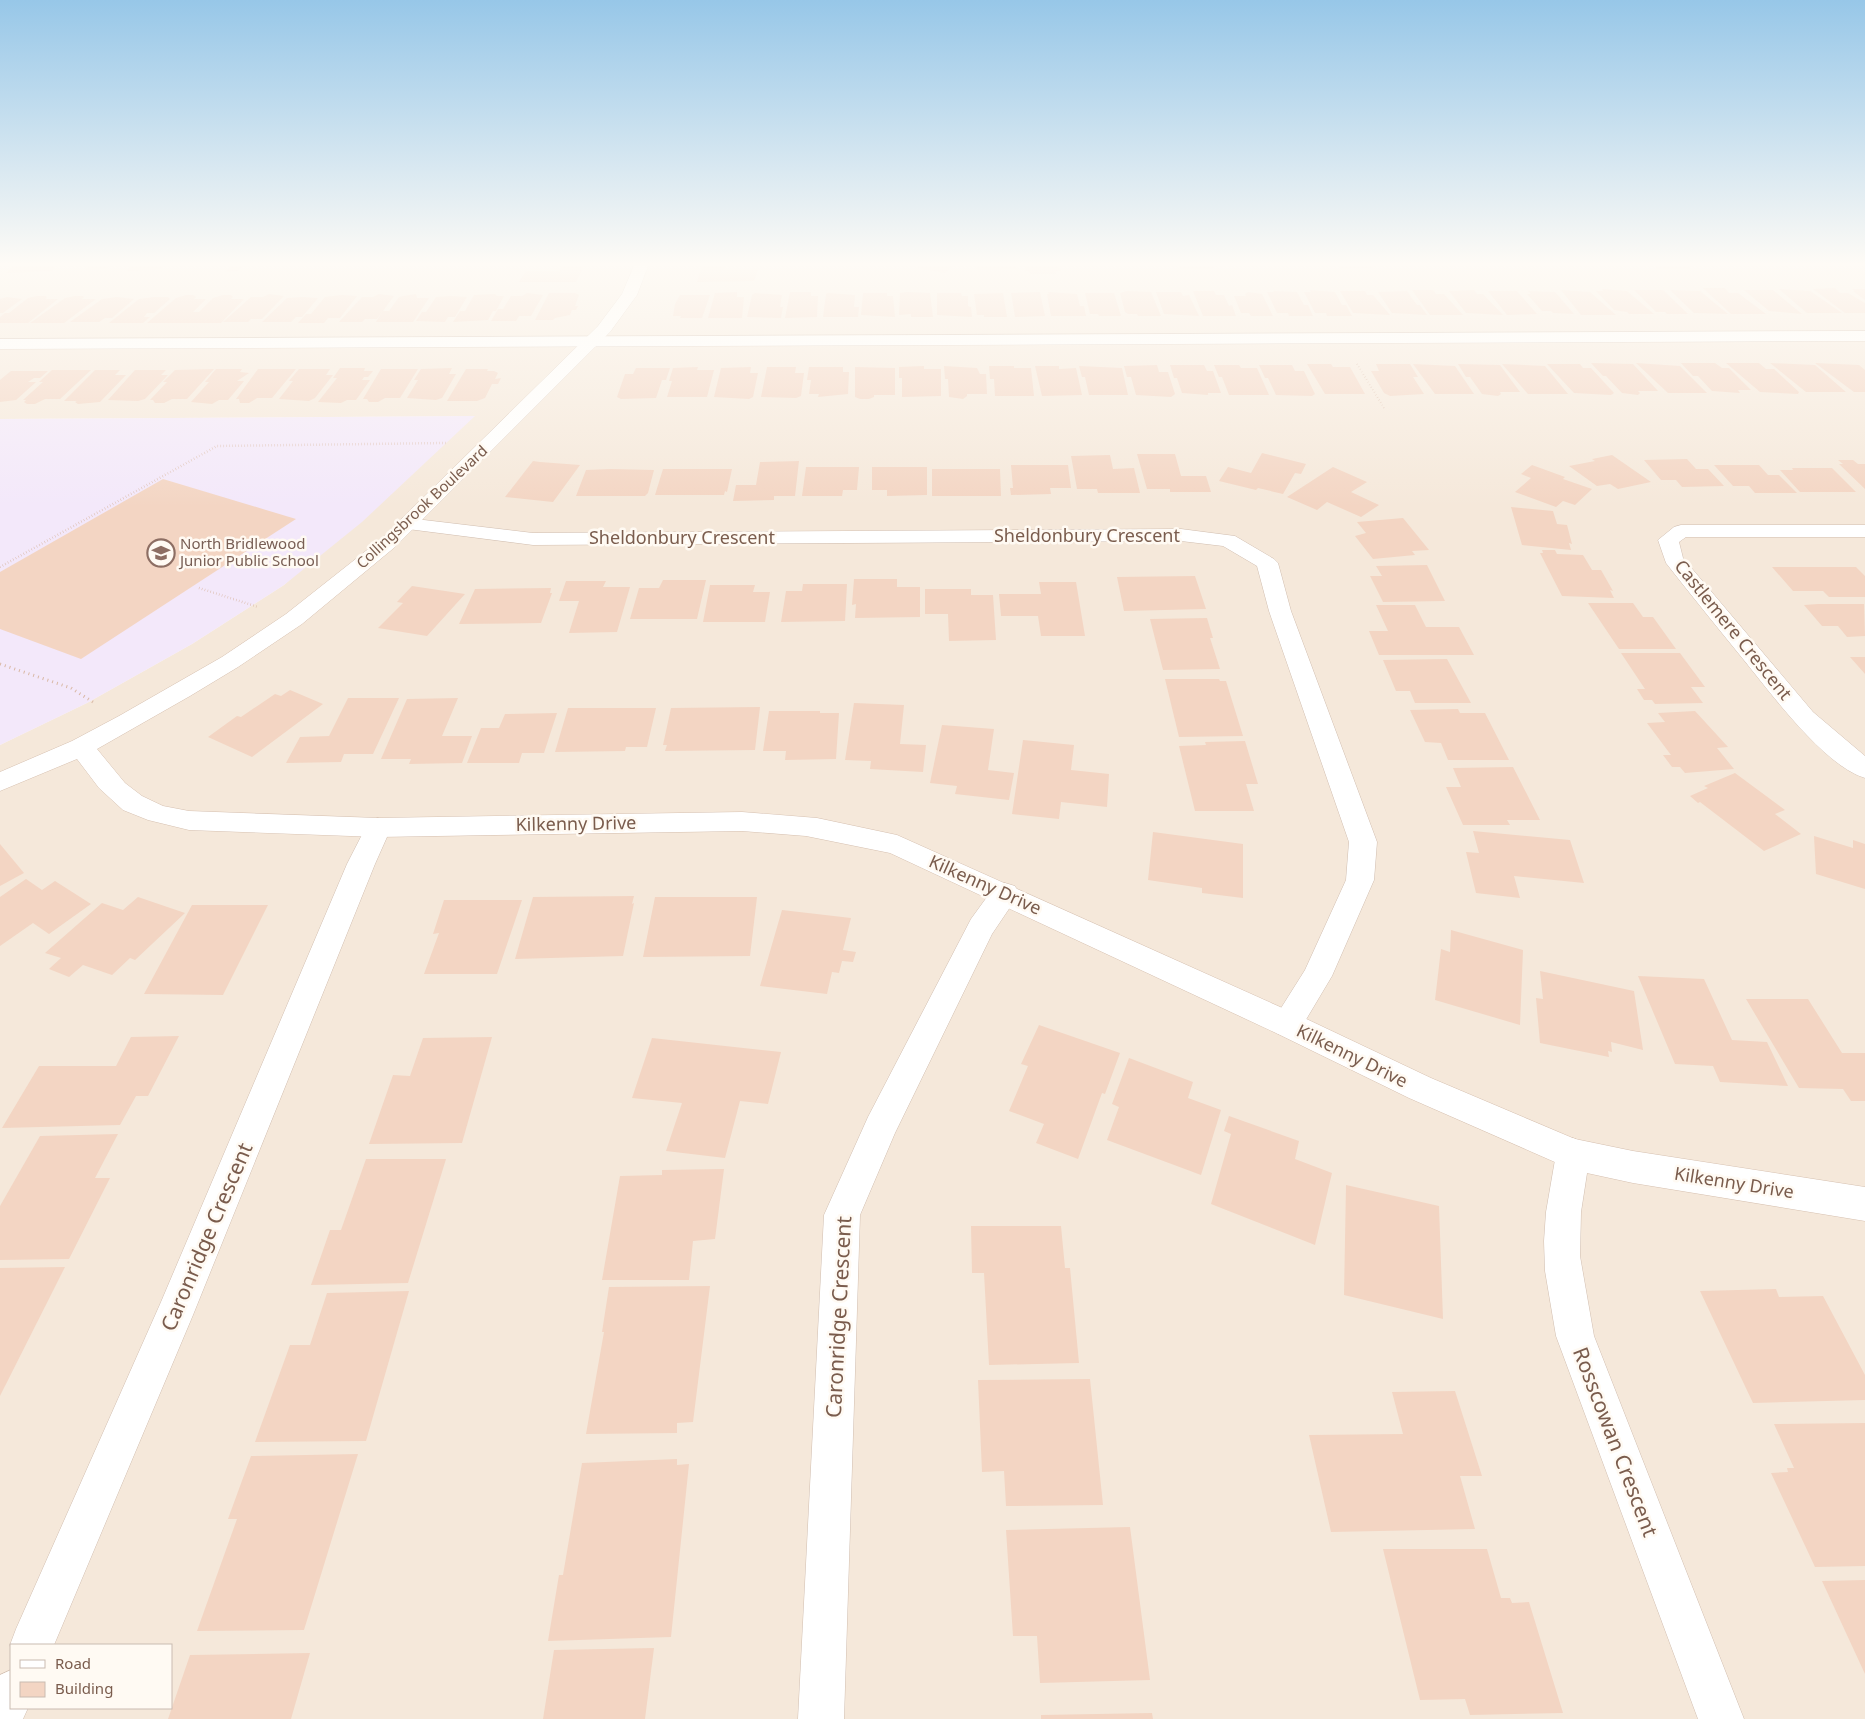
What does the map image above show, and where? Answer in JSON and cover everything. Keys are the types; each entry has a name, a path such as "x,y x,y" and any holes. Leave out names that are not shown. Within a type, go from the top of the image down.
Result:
{"street":[{"name":"Collingsbrook Boulevard","path":"0,782 81,747 128,722 230,662 294,619 388,543 586,346"},
{"name":"Sheldonbury Crescent","path":"407,524 533,539 1181,536 1228,540 1267,563 1280,611 1362,842 1360,880 1317,976 1287,1024"},
{"name":"Castlemere Crescent","path":"1865,531 1681,531 1668,540 1673,559 1804,718 1837,748 1865,769"},
{"name":"Kilkenny Drive","path":"81,747 118,792 141,808 173,818 205,822 378,828 705,821 806,826 860,836 897,846 1005,894 1287,1024 1420,1088 1573,1154 1633,1167 1865,1204"},
{"name":"Caronridge Crescent","path":"32,1644 174,1316 378,828"},
{"name":"Caronridge Crescent","path":"821,1719 842,1215 880,1128 981,927 1005,894"},
{"name":"Rosscowan Crescent","path":"1573,1154 1563,1211 1562,1240 1563,1270 1575,1336 1721,1719"},
{"path":"0,1719 10,1695"}],"path":[{"path":"1346,346 1384,408"},
{"path":"0,567 217,446 452,444"},
{"path":"199,588 294,619"},
{"path":"0,664 70,688 128,722"}],"shaded area":[{"path":"0,346 1865,346 1865,1719 0,1719 0,745 87,703 192,644 284,585 474,416 0,419"},
{"name":"North Bridlewood Junior Public School","path":"475,416 362,522 284,585 192,644 87,703 0,745 0,419"}],"building":[{"path":"1591,363 1633,364 1658,391 1638,391 1640,393 1638,395 1622,393"},
{"path":"1636,363 1680,366 1707,393 1668,393"},
{"path":"1681,363 1715,363 1722,368 1729,368 1751,390 1738,390 1740,393 1712,391 1698,376 1693,376"},
{"path":"1726,363 1759,363 1766,369 1774,369 1799,392 1798,394 1760,392"},
{"path":"1770,363 1815,365 1846,392 1806,392"},
{"path":"1815,363 1859,365 1865,370 1865,392 1854,392"},
{"path":"1307,364 1331,364 1333,367 1350,367 1365,394 1325,394"},
{"path":"1376,364 1410,364 1418,377 1413,377 1424,394 1390,396 1384,393 1371,371 1379,371"},
{"path":"1413,364 1455,366 1474,394 1435,394"},
{"path":"1458,364 1500,365 1520,392 1500,392 1501,394 1498,396 1482,394 1470,377 1466,377"},
{"path":"1502,364 1545,366 1568,394 1528,394"},
{"path":"1547,364 1580,364 1583,368 1591,368 1614,393 1611,395 1574,393"},
{"path":"1157,365 1159,372 1168,372 1175,394 1171,397 1136,395 1131,377 1127,377 1124,366"},
{"path":"1170,365 1204,365 1207,371 1213,371 1221,393 1208,393 1208,395 1182,393"},
{"path":"1214,365 1239,365 1241,368 1257,368 1269,395 1229,395 1222,377 1219,377"},
{"path":"1259,365 1292,365 1295,371 1304,371 1315,394 1312,396 1276,395"},
{"path":"924,366 924,369 941,369 941,396 902,397 902,378 899,378 899,367"},
{"path":"944,366 977,368 980,374 986,374 987,394 967,394 963,399 949,397 948,379 945,379"},
{"path":"989,366 1031,368 1034,396 995,396 994,379 990,379"},
{"path":"1035,366 1059,366 1059,369 1076,368 1082,395 1042,396"},
{"path":"1079,366 1122,368 1128,395 1089,395 1085,377 1082,377"},
{"path":"698,367 697,370 714,370 707,397 667,397 672,381 669,381 673,368"},
{"path":"751,367 750,373 758,373 753,397 749,399 714,397 721,368"},
{"path":"767,367 796,367 795,373 804,373 801,396 796,398 761,397"},
{"path":"809,367 843,367 843,372 849,372 848,394 818,397 819,394 809,394 811,380 807,380"},
{"path":"855,367 895,368 895,395 874,395 874,397 869,399 855,397"},
{"path":"340,368 365,368 364,371 373,371 362,380 370,380 356,400 347,400 341,403 318,402 337,378 333,378"},
{"path":"452,368 449,374 456,374 442,398 436,400 407,398 418,380 414,380 421,369"},
{"path":"636,368 670,368 666,380 662,380 656,398 621,399 617,397 625,374 633,374"},
{"path":"214,369 187,399 172,399 164,403 155,403 153,400 150,400 167,382 163,382 175,370"},
{"path":"216,369 242,369 240,372 249,373 237,381 244,381 228,400 219,400 212,404 191,402 209,382 205,382"},
{"path":"258,369 296,369 272,398 257,398 249,403 240,403 239,399 236,399"},
{"path":"299,369 330,369 326,375 333,375 315,398 309,401 279,399 293,381 289,381"},
{"path":"381,369 418,369 400,398 385,398 378,402 369,402 367,399 363,399"},
{"path":"466,369 488,369 487,371 498,373 495,379 501,378 498,384 492,384 485,398 477,401 447,401"},
{"path":"52,370 91,370 60,399 45,399 35,404 24,402 26,400 23,400 43,382 39,382"},
{"path":"95,370 120,370 115,375 126,375 100,402 78,404 75,402 77,401 64,401"},
{"path":"135,370 166,370 161,375 168,375 145,399 138,401 108,400"},
{"path":"11,371 48,371 40,378 34,378 28,382 36,382 16,400 0,402 0,380"},
{"path":"1262,453 1306,464 1301,474 1295,473 1283,494 1219,481 1228,467 1251,473"},
{"path":"1137,454 1175,454 1181,476 1206,476 1211,492 1170,492 1170,489 1147,489"},
{"path":"1110,455 1113,469 1134,468 1140,493 1098,493 1097,489 1077,489 1071,456"},
{"path":"1612,455 1651,482 1618,489 1610,484 1597,486 1569,466 1595,461 1592,459"},
{"path":"1687,459 1696,469 1708,469 1724,486 1682,487 1676,480 1661,480 1644,460"},
{"path":"1838,460 1853,460 1858,464 1865,464 1865,489 1839,464 1843,464"},
{"path":"533,461 580,465 553,502 505,497"},
{"path":"799,461 795,496 774,496 774,500 733,501 736,485 756,485 760,462"},
{"path":"1011,465 1068,465 1071,488 1050,488 1051,494 1011,495 1010,488 1013,488"},
{"path":"1532,465 1592,489 1575,505 1563,501 1556,507 1515,492 1531,478 1521,474"},
{"path":"1714,465 1759,465 1768,475 1779,475 1797,493 1755,493 1749,486 1733,486"},
{"path":"806,467 859,467 857,490 843,490 842,496 802,496"},
{"path":"872,467 927,467 927,495 887,496 887,490 872,490"},
{"path":"1333,467 1367,482 1351,492 1379,505 1361,517 1327,502 1317,510 1287,497"},
{"path":"1792,468 1832,468 1856,492 1800,492 1780,470 1793,470"},
{"path":"663,469 732,469 727,492 725,491 724,495 655,495"},
{"path":"932,469 1000,469 1001,496 932,496"},
{"path":"586,470 654,470 648,493 645,496 576,496"},
{"path":"163,479 296,519 81,659 0,629 0,572"},
{"path":"1511,507 1553,511 1557,524 1567,525 1572,544 1569,543 1571,550 1522,545"},
{"path":"1403,518 1429,550 1412,551 1415,555 1373,559 1355,536 1366,533 1357,522"},
{"path":"1542,550 1555,550 1557,554 1583,555 1592,570 1601,570 1613,591 1610,590 1614,598 1562,596 1540,553 1543,553"},
{"path":"1427,565 1445,601 1383,602 1370,576 1382,576 1376,566"},
{"path":"1772,567 1856,567 1865,576 1865,597 1829,597 1823,591 1793,591"},
{"path":"1195,576 1206,609 1124,611 1117,577"},
{"path":"854,579 897,579 897,587 920,587 920,617 855,618 856,604 852,605"},
{"path":"663,580 706,580 697,619 630,619 639,588 659,588"},
{"path":"566,581 606,581 603,587 630,587 617,632 569,633 579,601 559,601"},
{"path":"1039,582 1076,582 1085,636 1041,636 1038,616 1001,616 999,594 1041,594"},
{"path":"803,584 847,584 845,621 781,622 786,591 802,591"},
{"path":"710,585 755,585 753,592 770,592 765,622 703,622"},
{"path":"412,586 465,594 427,636 378,628 403,603 397,602"},
{"path":"551,588 550,593 552,593 541,623 459,624 475,589"},
{"path":"925,589 971,589 971,595 993,595 996,640 949,641 948,614 925,614"},
{"path":"1588,603 1633,603 1643,617 1653,617 1676,649 1619,649"},
{"path":"1864,604 1865,636 1847,637 1838,626 1822,626 1804,605"},
{"path":"1376,605 1415,605 1426,627 1459,627 1474,655 1379,655 1369,631 1388,631"},
{"path":"1207,618 1213,638 1210,638 1220,669 1163,670 1150,619"},
{"path":"1621,653 1680,653 1705,687 1691,687 1703,703 1655,704 1652,700 1644,700 1637,689 1645,689"},
{"path":"1850,657 1865,657 1865,674"},
{"path":"1447,659 1471,703 1415,703 1410,691 1396,691 1383,660"},
{"path":"1165,679 1219,679 1220,681 1226,681 1243,736 1179,737"},
{"path":"290,690 323,704 252,757 208,737 237,716 241,717 275,694 281,696"},
{"path":"348,698 399,698 373,754 344,754 341,762 286,763 300,737 329,736"},
{"path":"458,698 442,736 472,736 462,763 409,764 411,759 381,759 407,699"},
{"path":"854,703 904,705 900,744 926,745 923,772 870,769 871,761 845,760"},
{"path":"760,707 755,750 665,751 667,745 663,745 671,708"},
{"path":"568,708 656,708 647,747 626,747 625,751 555,752"},
{"path":"1458,709 1460,713 1485,713 1509,760 1448,760 1441,743 1425,742 1410,710"},
{"path":"769,711 839,713 836,759 785,760 786,751 763,751"},
{"path":"1695,711 1728,747 1717,748 1734,769 1685,773 1680,767 1672,767 1663,755 1671,755 1647,723 1665,722 1658,713"},
{"path":"557,713 544,753 522,753 519,763 467,763 481,728 499,728 505,714"},
{"path":"942,725 994,729 988,770 1014,773 1009,800 955,794 957,786 930,783"},
{"path":"1023,740 1074,745 1071,770 1109,774 1107,807 1061,802 1059,819 1012,814"},
{"path":"1245,741 1258,784 1246,784 1254,811 1195,811 1179,746 1206,745 1205,742"},
{"path":"1513,767 1540,820 1507,820 1510,825 1463,825 1446,787 1461,787 1453,768"},
{"path":"1735,773 1785,810 1775,814 1801,834 1764,851 1690,796 1708,788 1704,786"},
{"path":"1473,831 1570,840 1584,883 1514,876 1520,898 1476,893 1466,852 1479,853"},
{"path":"1153,832 1243,844 1243,898 1202,893 1202,888 1148,880"},
{"path":"1814,836 1853,848 1853,840 1865,844 1865,889 1816,874"},
{"path":"0,844 24,873 0,886"},
{"path":"26,879 42,890 55,881 91,904 49,934 33,923 0,946 0,897"},
{"path":"634,896 623,956 515,959 533,897"},
{"path":"138,897 185,913 135,960 130,958 112,975 83,965 69,977 49,969 61,958 45,953 102,903 123,910"},
{"path":"655,897 757,897 750,956 643,957"},
{"path":"444,900 522,900 497,974 424,974 439,933 433,934"},
{"path":"192,905 268,905 223,995 144,994"},
{"path":"782,910 851,918 843,950 856,952 853,962 842,961 839,973 832,972 827,994 760,986"},
{"path":"1451,930 1523,950 1520,1025 1435,1000 1441,949 1450,952"},
{"path":"1540,971 1634,991 1643,1050 1611,1042 1612,1052 1608,1051 1609,1057 1540,1043 1536,998 1543,999"},
{"path":"1638,976 1704,979 1732,1040 1767,1042 1788,1086 1720,1082 1713,1066 1675,1064"},
{"path":"1746,999 1808,999 1842,1053 1865,1053 1865,1101 1851,1101 1843,1089 1799,1088"},
{"path":"1039,1025 1120,1053 1105,1094 1102,1093 1078,1159 1036,1143 1044,1124 1009,1111 1028,1066 1021,1064"},
{"path":"179,1036 148,1096 136,1096 120,1125 2,1128 39,1066 116,1066 131,1037"},
{"path":"492,1037 462,1143 369,1144 393,1075 410,1076 423,1038"},
{"path":"652,1038 781,1052 768,1104 740,1101 725,1158 666,1151 682,1103 632,1098"},
{"path":"1129,1058 1193,1082 1188,1098 1221,1110 1201,1175 1107,1140 1119,1107 1112,1104"},
{"path":"1229,1116 1299,1141 1295,1159 1332,1173 1315,1245 1211,1204 1231,1134 1224,1131"},
{"path":"118,1134 95,1178 110,1178 69,1259 0,1260 0,1206 40,1136"},
{"path":"366,1159 446,1159 408,1283 311,1285 330,1230 341,1230"},
{"path":"724,1169 715,1239 693,1241 689,1280 602,1280 620,1176 662,1175 662,1170"},
{"path":"1346,1185 1439,1206 1443,1319 1344,1295"},
{"path":"971,1226 1061,1226 1065,1268 1070,1268 1079,1363 989,1365 984,1273 972,1273"},
{"path":"65,1267 0,1396 0,1268"},
{"path":"710,1286 693,1422 677,1423 677,1433 586,1434 604,1332 602,1332 609,1287"},
{"path":"1776,1289 1779,1297 1823,1296 1865,1375 1865,1400 1753,1403 1700,1291"},
{"path":"409,1291 366,1441 255,1442 290,1345 310,1345 327,1293"},
{"path":"1090,1379 1103,1505 1006,1506 1004,1471 982,1472 978,1380"},
{"path":"1455,1391 1482,1476 1460,1476 1475,1529 1331,1532 1309,1435 1403,1434 1392,1392"},
{"path":"1865,1423 1865,1566 1815,1567 1771,1473 1788,1472 1787,1468 1794,1468 1774,1424"},
{"path":"358,1454 304,1630 197,1631 237,1519 228,1519 251,1456"},
{"path":"677,1459 677,1465 689,1464 671,1637 548,1641 559,1575 563,1575 582,1463"},
{"path":"1130,1527 1150,1680 1040,1683 1037,1636 1013,1636 1006,1530"},
{"path":"1383,1549 1487,1549 1501,1598 1510,1598 1512,1603 1529,1602 1563,1713 1470,1715 1465,1699 1420,1700"},
{"path":"1865,1580 1865,1674 1822,1581"},
{"path":"654,1648 645,1719 543,1719 554,1650"},
{"path":"310,1653 291,1719 168,1719 190,1655"},
{"path":"1152,1713 1153,1719 1041,1719 1041,1715"}],"place":[{"name":"North Bridlewood Junior Public School","path":"161,553"}]}
